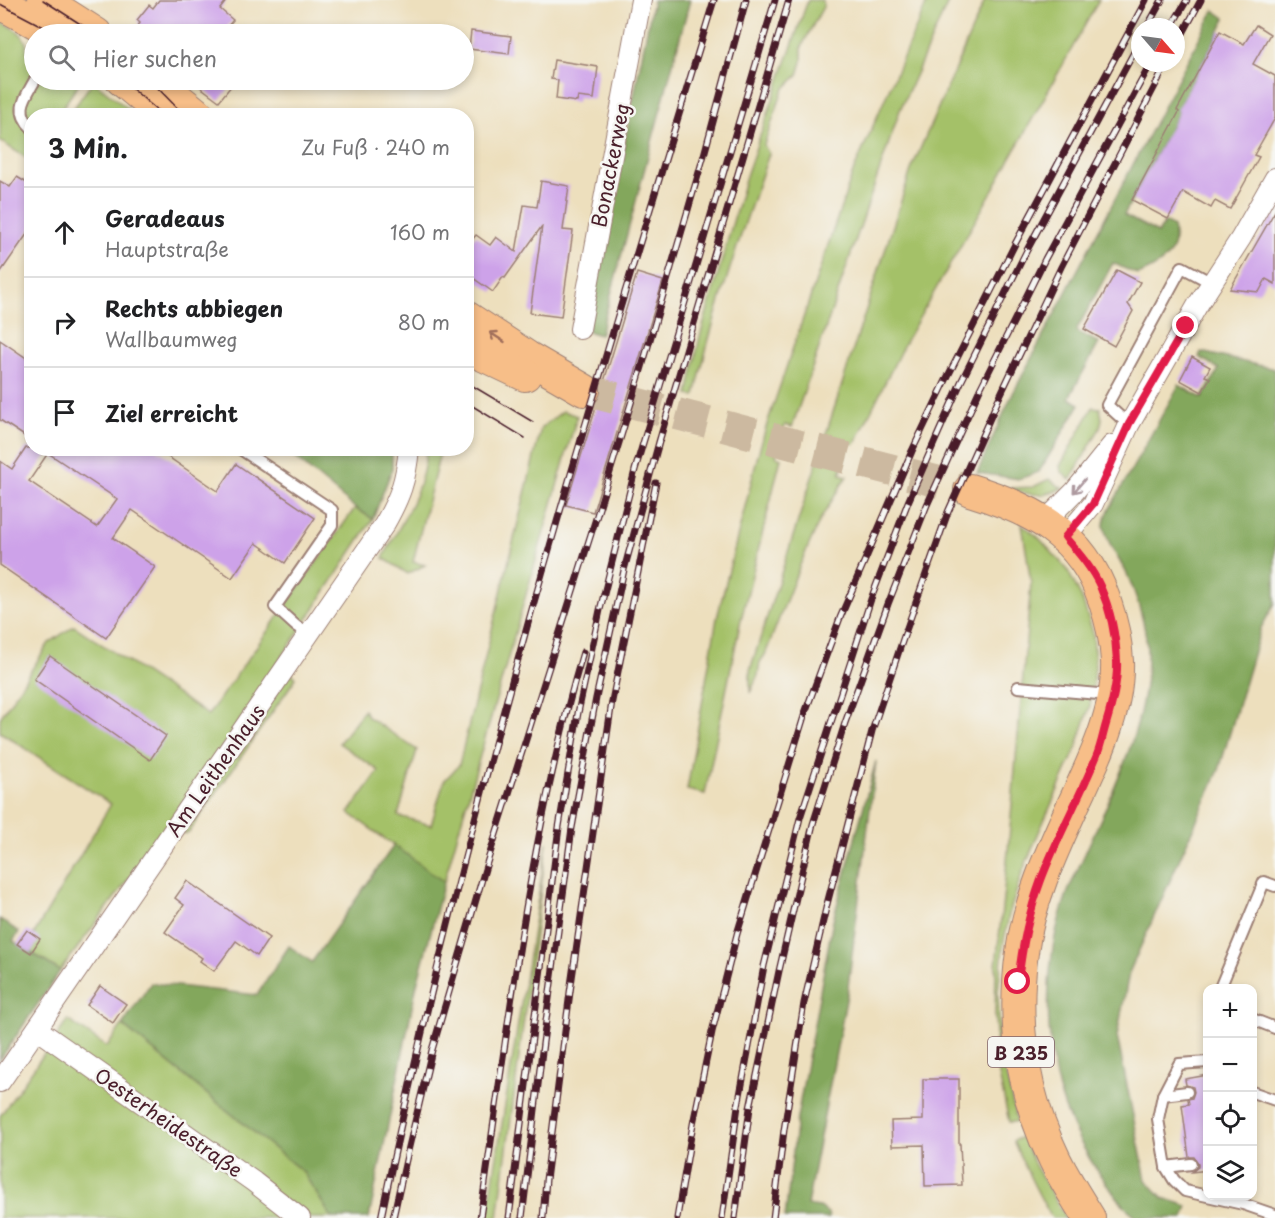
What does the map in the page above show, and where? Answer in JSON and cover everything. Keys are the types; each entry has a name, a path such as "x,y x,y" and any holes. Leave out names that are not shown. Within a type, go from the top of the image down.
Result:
{"main road":[{"path":"43,0 74,24"},
{"path":"0,3 74,24"},
{"path":"134,90 158,108"},
{"path":"166,90 189,108"},
{"path":"474,322 584,390 538,381 474,351"},
{"name":"B 235","path":"970,490 994,497 1023,510 1055,529 1084,559 1099,585 1112,621 1117,662 1114,695 1097,754 1060,835 1034,900 1028,920 1018,982 1020,1044 1031,1103 1054,1158 1082,1206 1101,1218"}],"street":[{"name":"Bonackerweg","path":"579,329 641,0"},
{"path":"1055,529 1093,504 1129,424 1275,178"},
{"name":"Am Leithenhaus","path":"0,1082 384,525 397,502 407,469 408,456"},
{"name":"Oesterheidestraße","path":"37,1029 254,1182 300,1218"}],"lane":[{"path":"24,119 23,101 29,90"},
{"path":"1129,424 1107,405 1182,267 1212,283"},
{"path":"251,456 332,510 332,525 275,607 296,626 309,634"},
{"path":"1018,687 1114,695"},
{"path":"1222,984 1264,882 1275,886"},
{"path":"1257,1021 1275,1028"},
{"path":"1203,1062 1179,1064 1162,1095 1158,1119 1166,1167 1185,1191 1203,1194"},
{"path":"1162,1095 1187,1092"},
{"path":"1257,1094 1275,1100"},
{"path":"1166,1167 1191,1164"},
{"path":"1243,1200 1275,1215"}],"green space":[{"path":"653,0 690,0 600,335 587,331"},
{"path":"808,0 822,0 824,5 802,46 802,62 798,75 783,90 764,145 769,154 719,304 695,396 688,395 699,340 747,173"},
{"path":"928,0 949,0 900,110 792,427 785,425 776,456 781,458 740,624 705,794 687,790 717,618 768,421 853,172"},
{"path":"985,0 1099,0 903,346 855,444 849,443 840,474 847,476 820,520 765,655 760,662 758,675 750,693 750,670 911,170"},
{"path":"1214,10 1225,18 1220,31 1124,215 1158,233 1165,222 1173,227 1174,245 1171,252 1154,268 1138,275 1113,263 1076,331 1099,343 1069,398 1080,404 1039,472 1019,479 977,473 1010,399 1181,72 1185,72 1185,65"},
{"path":"0,22 15,30 24,39 24,90 74,90 63,108 24,108 24,156 0,141"},
{"path":"87,90 104,90 127,108 74,108"},
{"path":"1201,352 1275,369 1275,603 1261,628 1219,770 1129,973 1117,1036 1146,1180 1163,1198 1188,1206 1184,1218 1136,1218 1100,1175 1080,1142 1065,1108 1050,1043 1050,968 1066,897 1126,760 1141,710 1145,684 1147,647 1141,613 1125,570 1112,548 1104,525 1110,508 1179,385 1202,398 1219,369 1199,357"},
{"path":"1093,407 1100,408 1102,419 1100,428 1070,480 1061,471 1060,466"},
{"path":"563,411 577,416 444,882 349,813 379,771 339,743 364,710 368,717 417,750 398,816 431,825 444,781 459,765 541,428"},
{"path":"293,456 392,456 392,469 373,519 355,508"},
{"path":"426,456 439,456 413,562 425,565 408,574 383,558 417,492"},
{"path":"1049,479 1062,488 1038,495 1011,488 1033,487"},
{"path":"355,508 373,519 232,733 140,864 60,971 25,949 111,804 0,732 0,718 49,643 74,626 208,715"},
{"path":"1022,524 1038,537 1067,569 1082,599 1093,633 1095,667 1090,706 1076,749 1022,873 1004,940 998,992 1000,1043 1017,1122 1009,1122 998,1070 995,1018 996,966 1031,583"},
{"path":"291,672 296,678 189,832 185,834 182,832"},
{"path":"876,761 847,995 807,1205 819,1207 828,1213 829,1218 785,1218 797,1118 833,920"},
{"path":"547,842 498,1218 487,1218"},
{"path":"394,845 444,882 416,988 369,1218 332,1218 303,1172 122,1025 151,983 257,995 289,946 312,962"},
{"path":"0,919 19,932 13,941 60,971 0,1060"},
{"path":"68,1020 107,1047 122,1025 303,1172 332,1218 0,1218 0,1116"},
{"path":"1022,1137 1036,1167 1066,1218 1052,1218 1041,1199 1013,1141"}],"building":[{"path":"159,0 227,0 220,9 233,20 230,24 139,24 137,20 149,5 153,8"},
{"path":"1256,25 1270,34 1253,64 1275,76 1275,118 1254,155 1259,157 1230,209 1215,201 1211,208 1183,192 1168,219 1132,200 1220,31 1244,44"},
{"path":"474,31 511,36 509,54 474,50"},
{"path":"554,60 598,67 594,99 578,97 577,102 556,99 558,80 551,79"},
{"path":"204,90 228,90 219,101"},
{"path":"17,177 24,181 24,238 0,273 0,181 10,187"},
{"path":"541,181 569,186 563,230 573,231 561,317 530,313 542,226 493,292 474,279 474,237 476,235 490,245 496,237 516,252 524,205 537,207"},
{"path":"1275,211 1275,284 1266,279 1259,292 1230,289"},
{"path":"1117,270 1140,282 1128,304 1133,311 1114,346 1084,329"},
{"path":"637,273 663,281 593,512 566,505"},
{"path":"0,340 24,356 24,436 0,420"},
{"path":"1192,357 1210,367 1205,376 1210,378 1202,392 1180,380"},
{"path":"24,451 24,456 46,456 29,481 97,527 117,499 52,456 167,456 218,491 236,464 315,518 285,563 256,543 232,578 132,510 113,538 155,567 106,638 0,565 0,461 12,469"},
{"path":"50,656 166,736 150,760 34,679"},
{"path":"187,881 269,938 257,956 236,941 214,971 200,961 202,958 165,932 184,905 175,898"},
{"path":"27,930 40,939 31,953 17,944"},
{"path":"100,986 126,1004 113,1023 87,1005"},
{"path":"1203,1076 1203,1171 1192,1172 1198,1167 1198,1163 1194,1157 1189,1157 1182,1105 1189,1104 1188,1099 1192,1098 1194,1092 1193,1087 1186,1085 1185,1079"},
{"path":"923,1079 959,1079 959,1144 962,1185 925,1186 924,1145 892,1146 891,1121 923,1120"}],"tunnel":[{"path":"584,390 970,490"}],"tram line":[{"path":"43,0 80,24"},
{"path":"0,4 38,24"},
{"path":"134,90 155,108"},
{"path":"160,90 177,108"},
{"path":"474,387 533,422"},
{"path":"474,407 525,438"}],"railway":[{"path":"381,1218 415,1064 491,757 577,453 714,0"},
{"path":"393,1218 432,1050 485,869 642,367 704,155 746,0"},
{"path":"509,1218 559,827 578,713 600,610 635,470 775,0"},
{"path":"522,1218 572,828 596,698 624,570 659,442 789,0"},
{"path":"677,1218 712,1032 737,934 805,713 840,618 912,451 948,376 1015,244 1146,0"},
{"path":"1152,18 1162,0"},
{"path":"1176,18 1187,0"},
{"path":"1185,29 1201,0"},
{"path":"722,1218 738,1106 764,966 800,818 871,599 908,502 961,382 1027,250 1131,58"},
{"path":"735,1218 750,1108 779,971 813,824 845,723 927,505 979,391 1045,259 1146,72"},
{"path":"773,1218 804,1003 872,731 903,639 948,512 998,400 1061,267 1162,72"},
{"path":"543,1218 570,992 612,701 656,483"},
{"path":"480,1218 534,862 564,721 583,652"}],"route":[{"path":"1018,982 1028,920 1034,900 1060,835 1097,754 1115,686 1117,662 1112,621 1099,585 1084,559 1065,537 1093,504 1129,424 1186,326"}]}
